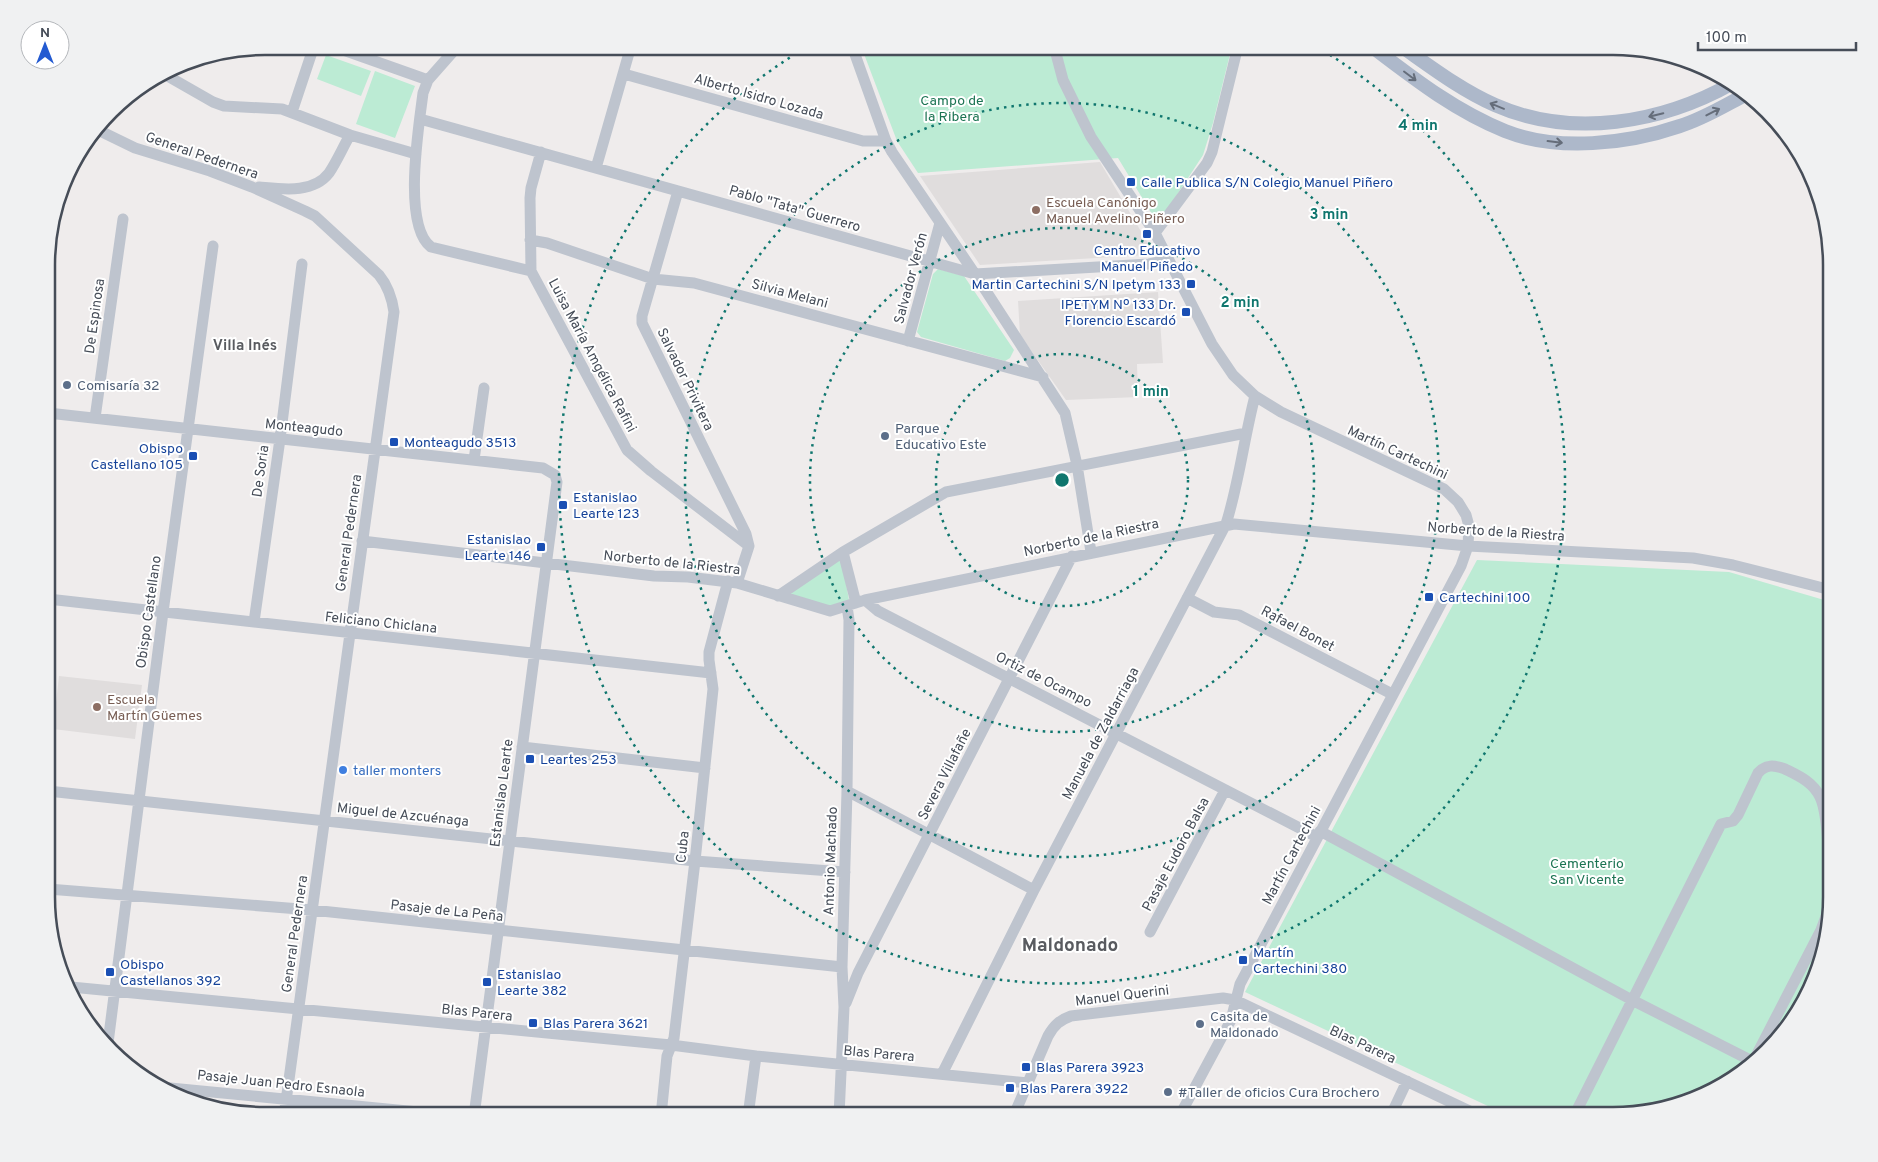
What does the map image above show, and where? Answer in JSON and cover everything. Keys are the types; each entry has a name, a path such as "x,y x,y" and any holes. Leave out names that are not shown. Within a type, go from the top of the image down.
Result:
{"main road":[{"path":"1383,55 1429,90 1482,121 1507,132 1557,143 1602,142 1663,131 1703,117 1740,97"},
{"path":"1414,55 1472,94 1496,106 1524,116 1546,121 1603,123 1655,115 1690,104 1725,87"}],"street":[{"path":"292,112 311,55"},
{"path":"357,55 428,80"},
{"path":"450,55 428,80 423,93 414,180 419,230 424,242 431,247 530,270"},
{"path":"596,168 629,55"},
{"path":"855,55 886,141 1065,413 1077,465 1092,552"},
{"name":"Martín Cartechini","path":"1056,55 1063,80 1091,137 1155,233 1221,359 1243,385 1256,396 1290,417 1444,489 1458,502 1466,515 1469,526 1468,546 1457,576 1392,694 1240,984 1230,1020 1185,1107"},
{"path":"1155,233 1207,163 1212,152 1236,55"},
{"name":"Alberto Isidro Lozada","path":"624,74 863,141 886,141"},
{"path":"171,78 224,106 282,109 350,134 416,154"},
{"name":"Pablo \"Tata\" Guerrero","path":"420,118 975,274 1149,264 1169,260"},
{"name":"General Pedernera","path":"102,132 135,148 210,171 252,187 315,216 379,275 386,283 392,298 394,312 286,1107"},
{"path":"252,187 290,189 307,187 319,182 328,173 350,134"},
{"name":"Luisa María Amgélica Rafini","path":"541,152 530,188 530,270 627,450 651,471 748,546"},
{"name":"Salvador Privitera","path":"678,190 642,316 642,323 746,534 748,546"},
{"name":"De Espinosa","path":"95,418 123,219"},
{"name":"Salvador Verón","path":"908,341 940,223"},
{"name":"Silvia Melani","path":"530,240 566,249 654,279 694,283 1043,377"},
{"name":"Obispo Castellano","path":"109,1037 128,896 138,801 213,246"},
{"name":"De Soria","path":"254,622 302,264"},
{"path":"474,460 484,388"},
{"name":"Manuela de Zaldarriaga","path":"942,1074 1034,890 1226,524 1232,506 1246,433 1256,396"},
{"name":"Monteagudo","path":"55,414 543,468 555,475"},
{"path":"778,596 843,552 946,492 1246,433"},
{"name":"Estanislao Learte","path":"475,1107 547,563 557,482 555,475"},
{"name":"Norberto de la Riestra","path":"362,541 654,576 688,577 732,582 830,611 856,603 1226,524 1468,546 1693,558 1732,565 1823,588"},
{"name":"Cuba","path":"662,1107 667,1056 674,1038 696,861 713,689 709,652 732,582 748,546"},
{"name":"Antonio Machado","path":"839,1107 844,1007 842,967 847,791 848,620 856,603 843,552"},
{"name":"Severa Villafañe","path":"844,1007 858,973 1072,556"},
{"name":"Rafael Bonet","path":"1187,598 1214,612 1239,615 1392,694"},
{"name":"Feliciano Chiclana","path":"55,600 712,673"},
{"name":"Ortiz de Ocampo","path":"856,603 878,611 1225,790 1318,834 1632,1000 1747,1059"},
{"path":"522,747 705,768"},
{"path":"1578,1107 1721,824 1732,821 1738,815 1758,773 1767,766 1775,765 1802,776 1817,792 1823,807"},
{"name":"Pasaje Eudoro Balsa","path":"1150,932 1225,790"},
{"path":"847,791 1034,890"},
{"name":"Miguel de Azcuénaga","path":"55,792 696,861 845,872"},
{"name":"Pasaje de La Peña","path":"55,889 312,910 842,967"},
{"path":"1762,1044 1820,932"},
{"name":"Blas Parera","path":"76,987 671,1045 756,1056 1028,1083"},
{"name":"Manuel Querini","path":"1018,1107 1052,1028 1060,1020 1071,1016 1223,998 1235,1000"},
{"name":"Blas Parera","path":"1235,1000 1461,1107"},
{"path":"749,1107 756,1056"},
{"path":"1394,1107 1407,1081"},
{"name":"Pasaje Juan Pedro Esnaola","path":"181,1089 368,1107"}],"shaded area":[{"name":"Escuela Canónigo Manuel Avelino Piñero","path":"1100,162 1149,245 1147,255 980,265 920,176"},
{"path":"1158,292 1163,363 1137,364 1138,397 1066,400 1020,335 1018,301"},
{"name":"Escuela Martín Güemes","path":"59,676 142,685 135,739 55,729"}],"green space":[{"path":"326,55 371,71 361,96 317,79"},
{"name":"Campo de la Ribera","path":"864,55 1230,55 1203,155 1158,224 1118,158 918,173 897,141"},
{"path":"375,71 415,86 395,138 356,124"},
{"path":"938,269 964,276 1014,350 1010,358 1005,361 921,337 917,332 933,274"},
{"path":"841,556 849,600 830,606 784,594"},
{"name":"Cementerio San Vicente","path":"1477,560 1729,572 1823,600 1823,910 1819,938 1812,964 1795,1002 1780,1025 1741,1064 1718,1079 1693,1091 1654,1103 1626,1107 1490,1107 1245,992"}],"place":[{"name":"Calle Publica S/N Colegio Manuel Piñero","path":"1131,182"},
{"name":"Escuela Canónigo Manuel Avelino Piñero","path":"1036,210"},
{"name":"Centro Educativo Manuel Piñedo","path":"1147,234"},
{"name":"Martin Cartechini S/N Ipetym 133","path":"1191,284"},
{"name":"IPETYM Nº 133 Dr. Florencio Escardó","path":"1186,312"},
{"name":"Comisaría 32","path":"67,385"},
{"name":"Parque Educativo Este","path":"885,436"},
{"name":"Monteagudo 3513","path":"394,442"},
{"name":"Obispo Castellano 105","path":"193,456"},
{"name":"Estanislao Learte 123","path":"563,505"},
{"name":"Estanislao Learte 146","path":"541,547"},
{"name":"Cartechini 100","path":"1429,597"},
{"name":"Escuela Martín Güemes","path":"97,707"},
{"name":"Leartes 253","path":"530,759"},
{"name":"taller monters","path":"343,770"},
{"name":"Martín Cartechini 380","path":"1243,960"},
{"name":"Obispo Castellanos 392","path":"110,972"},
{"name":"Estanislao Learte 382","path":"487,982"},
{"name":"Blas Parera 3621","path":"533,1023"},
{"name":"Casita de Maldonado","path":"1200,1024"},
{"name":"Blas Parera 3923","path":"1026,1067"},
{"name":"Blas Parera 3922","path":"1010,1088"},
{"name":"#Taller de oficios Cura Brochero","path":"1168,1092"}],"district":[{"name":"Villa Inés","path":"245,345"},
{"name":"Maldonado","path":"1070,944"}]}
